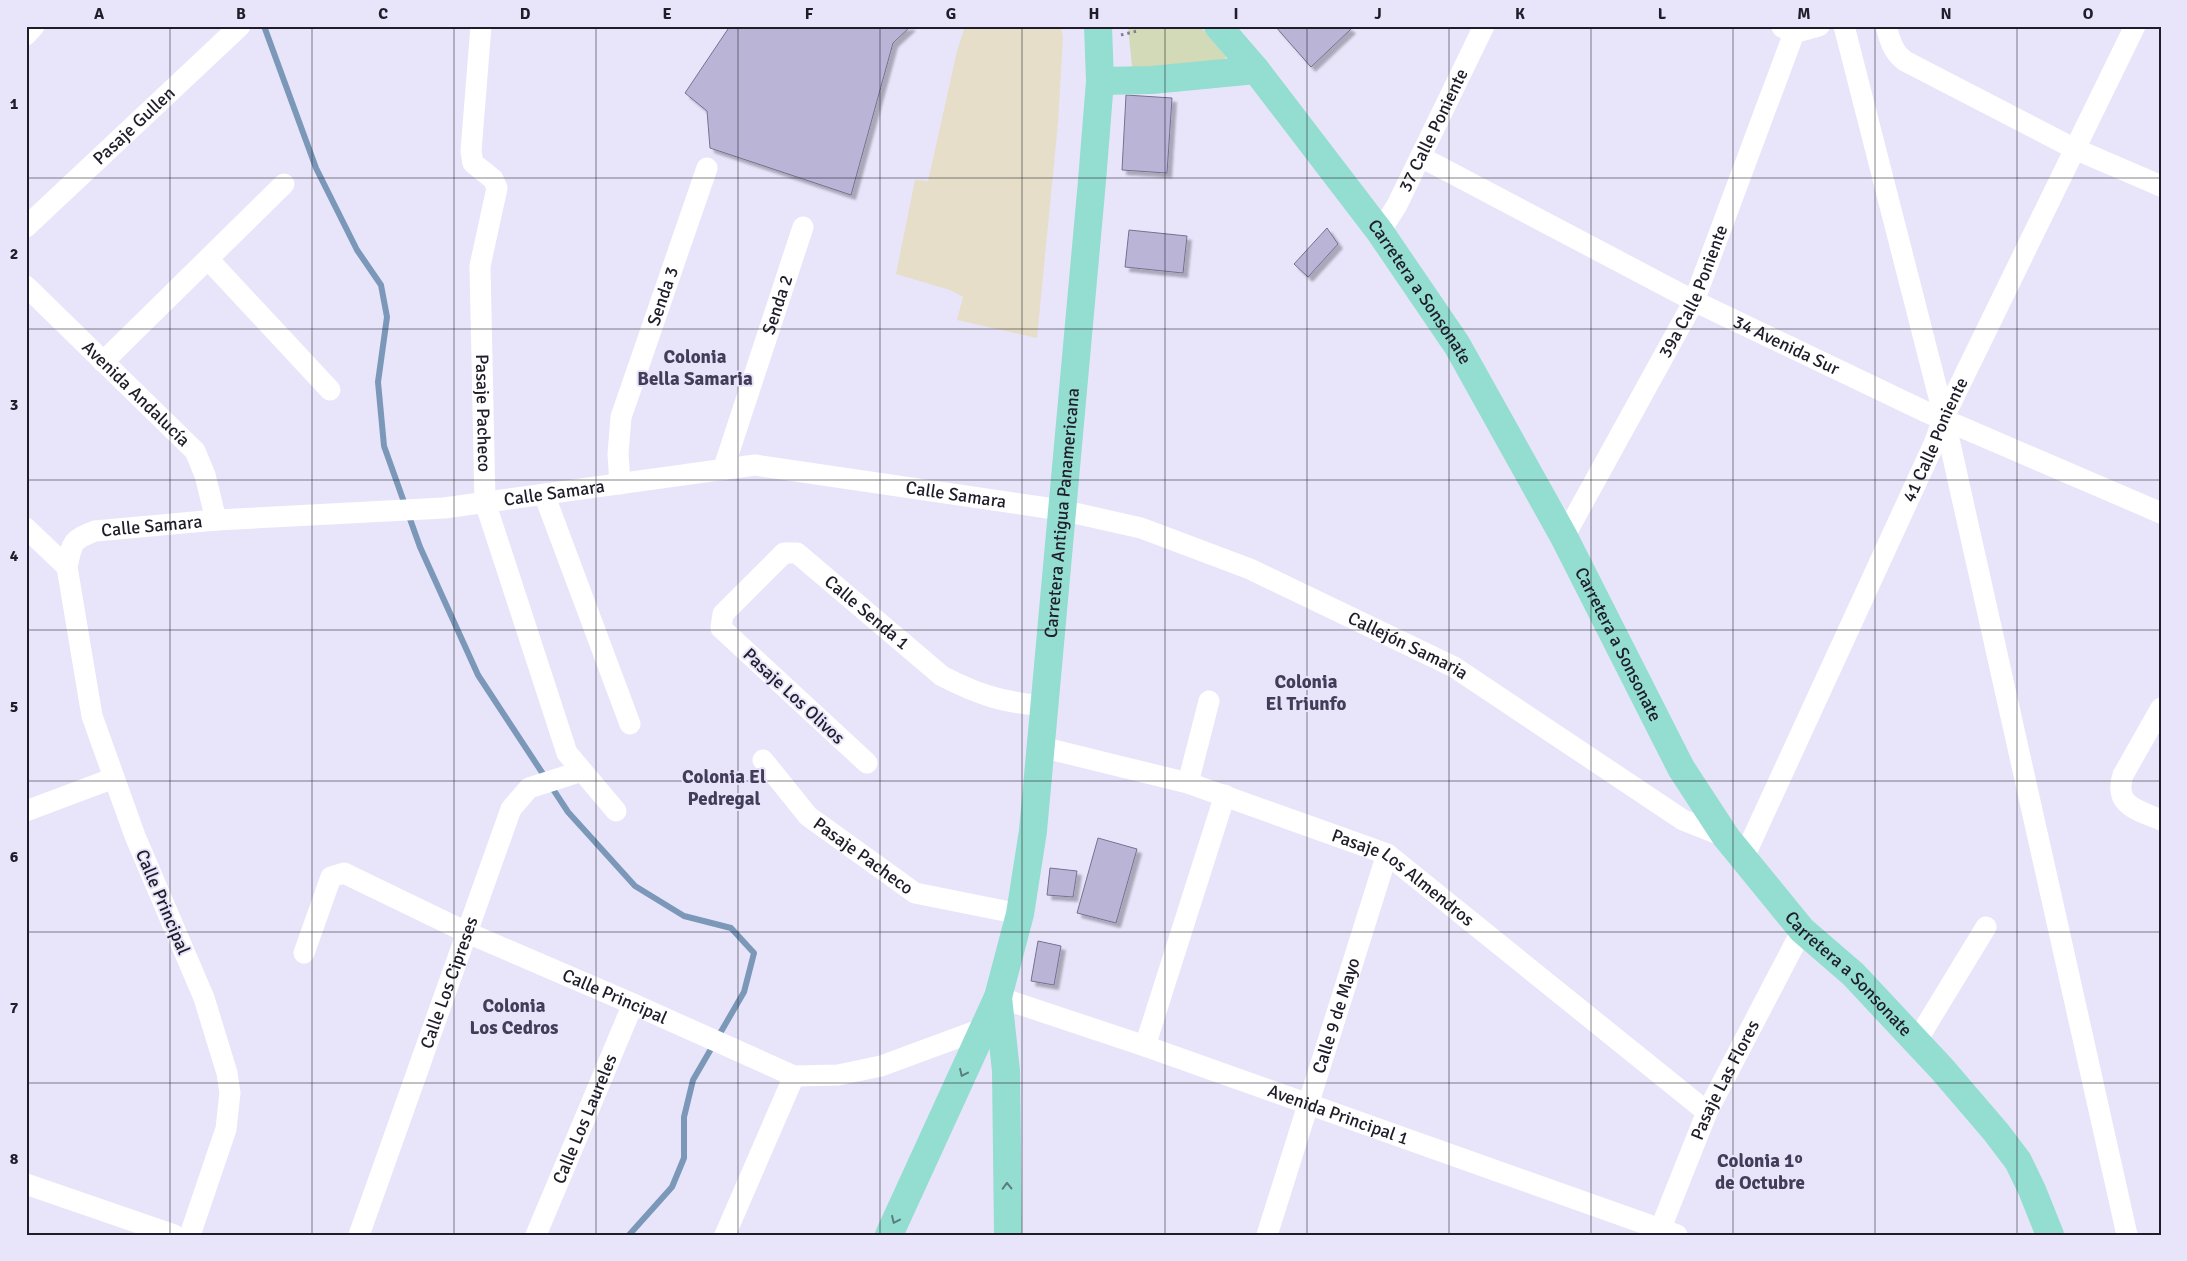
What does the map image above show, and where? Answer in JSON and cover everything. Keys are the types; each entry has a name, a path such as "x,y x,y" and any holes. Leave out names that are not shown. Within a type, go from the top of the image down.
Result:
{"main road":[{"name":"Carretera Antigua Panamericana","path":"889,1235 998,997 1020,914 1033,832 1100,81 1098,26"},
{"name":"Carretera a Sonsonate","path":"1218,26 1256,70 1380,232 1457,345 1564,537 1681,768 1726,837 1802,930 1853,974 1996,1132 2018,1161 2050,1235"},
{"path":"1100,81 1152,80 1256,70"},
{"name":"Carretera Antigua Panamericana","path":"998,997 1006,1071 1008,1235"}],"street":[{"path":"26,35 34,26"},
{"name":"Pasaje Gullen","path":"26,227 240,26"},
{"name":"Pasaje Pacheco","path":"481,26 472,151 473,162 493,179 497,188 480,266 485,502 567,753 616,811"},
{"name":"37 Calle Poniente","path":"1380,232 1397,205 1484,26"},
{"path":"1788,30 1819,26"},
{"path":"1844,26 1944,417 2127,1235"},
{"path":"1886,26 1892,47 1905,62 2075,148 2161,186"},
{"name":"41 Calle Poniente","path":"1744,857 1934,444 1944,417 2135,26"},
{"name":"39a Calle Poniente","path":"1564,537 1694,301 1788,30"},
{"name":"34 Avenida Sur","path":"1421,157 1694,301 1924,411 1944,417 2161,513"},
{"name":"Senda 3","path":"620,484 618,454 621,416 707,168"},
{"path":"103,362 284,184"},
{"name":"Senda 2","path":"723,470 803,227"},
{"path":"208,259 330,390"},
{"name":"Avenida Andalucía","path":"26,286 196,451 205,475 216,520"},
{"name":"Calle Samara","path":"67,567 71,546 80,537 95,531 216,520 444,508 755,465 1061,510"},
{"path":"544,494 630,724"},
{"name":"Callejón Samaria","path":"1061,510 1141,528 1250,569 1454,667 1683,820 1726,837"},
{"path":"26,528 67,567"},
{"name":"Calle Senda 1","path":"721,628 723,614 784,553 797,553 942,676 969,690 1011,703 1043,706"},
{"name":"Calle Principal","path":"67,567 92,716 136,836 204,998 227,1073 230,1093 226,1129 190,1235"},
{"name":"Pasaje Los Olivos","path":"721,628 867,763"},
{"path":"1188,784 1209,701"},
{"path":"2161,708 2123,775 2120,786 2123,798 2131,807 2161,820"},
{"name":"Pasaje Los Almendros","path":"1041,747 1225,795 1388,854 1708,1112"},
{"name":"Pasaje Pacheco","path":"763,760 808,816 915,893 1020,914"},
{"name":"Calle Los Cipreses","path":"359,1235 511,810 529,788 582,771"},
{"path":"26,811 114,778"},
{"path":"1145,1046 1225,795"},
{"name":"Calle 9 de Mayo","path":"1267,1235 1388,854"},
{"name":"Calle Principal","path":"304,952 331,877 344,873 468,933 794,1076 838,1075 881,1066 984,1028"},
{"path":"1916,1042 1986,927"},
{"name":"Pasaje Las Flores","path":"1665,1233 1708,1112 1802,930"},
{"name":"Avenida Principal 1","path":"998,997 1145,1046 1665,1233"},
{"name":"Calle Los Laureles","path":"536,1235 633,1004"},
{"path":"725,1235 794,1076"},
{"path":"26,1184 174,1235"}],"path":[{"path":"1136,26 1137,31"}],"shaded area":[{"path":"965,26 1061,26 1063,37 1058,123 1037,338 957,320 963,297 950,290 896,274 915,180 928,181 957,51"}],"green space":[{"path":"1128,26 1200,26 1226,57 1223,63 1133,77"}],"building":[{"path":"730,26 911,26 893,43 851,195 710,148 707,111 685,93"},
{"path":"1275,26 1347,26 1351,29 1311,67"},
{"path":"1126,95 1172,98 1167,173 1122,170"},
{"path":"1327,228 1338,244 1308,277 1294,264"},
{"path":"1129,230 1187,236 1183,273 1125,267"},
{"path":"1098,838 1137,849 1116,923 1077,913"},
{"path":"1050,868 1077,871 1073,897 1047,895"},
{"path":"1038,941 1061,946 1054,985 1031,981"}],"waterway":[{"path":"264,26 316,168 357,250 381,285 387,317 378,382 384,446 420,547 478,675 568,812 635,886 684,916 731,928 754,953 744,992 693,1080 684,1117 684,1158 672,1187 629,1235"}],"district":[{"name":"Colonia Bella Samaria","path":"695,368"},
{"name":"Colonia El Triunfo","path":"1306,693"},
{"name":"Colonia El Pedregal","path":"724,788"},
{"name":"Colonia Los Cedros","path":"514,1017"},
{"name":"Colonia 1º de Octubre","path":"1760,1172"}]}
